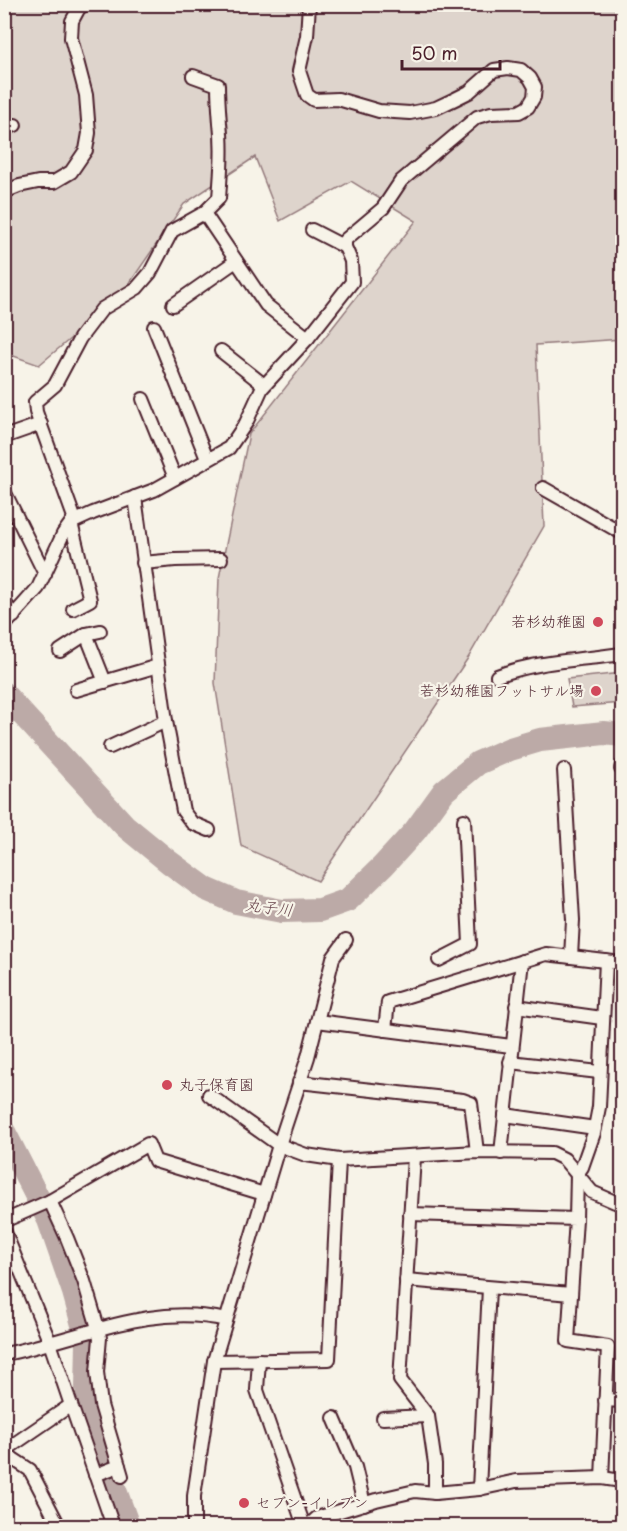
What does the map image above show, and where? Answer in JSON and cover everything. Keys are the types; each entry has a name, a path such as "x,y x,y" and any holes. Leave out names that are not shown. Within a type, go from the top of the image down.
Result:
{"street":[{"path":"4,192 38,182 54,182 71,172 86,150 89,133 86,95 71,38 72,21 78,8 85,4"},
{"path":"4,626 38,588 63,534 73,522 154,490 229,448 246,423 264,385 308,338 352,282 351,261 345,247 345,240 383,208 401,181 477,117 491,112 519,111 528,107 534,97 535,87 530,78 521,70 508,68 494,70 469,92 436,108 410,113 379,111 338,99 314,100 307,95 299,72 307,36 309,4"},
{"path":"73,609 90,600 73,522 34,402 55,385 63,366 102,309 137,288 150,273 172,231 204,213 219,198 221,175 219,85 193,76"},
{"path":"204,213 266,305 308,338"},
{"path":"312,230 345,247"},
{"path":"173,305 236,261"},
{"path":"154,327 207,459"},
{"path":"221,351 264,385"},
{"path":"143,399 175,478"},
{"path":"4,437 40,424"},
{"path":"543,488 622,533"},
{"path":"5,493 45,574"},
{"path":"135,497 166,721 183,811 192,824 209,830"},
{"path":"143,563 220,558"},
{"path":"4,602 14,616"},
{"path":"60,651 86,634 100,631"},
{"path":"86,634 105,682"},
{"path":"497,676 541,665 622,654"},
{"path":"76,690 158,666"},
{"path":"110,747 166,721"},
{"path":"564,770 573,920 571,957"},
{"path":"439,960 470,944 464,820"},
{"path":"194,1527 194,1496 214,1361 299,1082 333,958 346,940"},
{"path":"385,1030 388,1002 546,954 622,963"},
{"path":"501,1153 522,961"},
{"path":"602,1478 608,1347 568,1341 577,1174 582,1167 595,1128 599,1107 606,961"},
{"path":"516,1006 602,1018"},
{"path":"317,1021 511,1046"},
{"path":"510,1062 599,1072"},
{"path":"299,1082 463,1100 471,1103 477,1152"},
{"path":"209,1095 279,1145 306,1155 339,1160 477,1152 552,1153 564,1159 591,1192 622,1203"},
{"path":"505,1115 595,1128"},
{"path":"4,1221 50,1201 148,1144 155,1161 264,1194"},
{"path":"414,1157 400,1380 428,1416 435,1464 435,1493"},
{"path":"214,1361 329,1359 339,1160"},
{"path":"50,1201 75,1260 100,1338 97,1372 100,1404 121,1471 95,1475"},
{"path":"410,1214 576,1219"},
{"path":"4,1230 50,1343 113,1527"},
{"path":"406,1280 571,1294"},
{"path":"478,1489 489,1288"},
{"path":"4,1354 98,1328 155,1316 208,1316 226,1320"},
{"path":"259,1360 257,1390 306,1527 317,1518 415,1491 435,1493 478,1489 516,1481 602,1478 622,1483"},
{"path":"605,1400 622,1401"},
{"path":"59,1527 30,1470 4,1452 71,1405"},
{"path":"383,1418 428,1416"},
{"path":"334,1418 355,1467 364,1504"}],"shaded area":[{"path":"5,5 622,5 622,339 536,345 544,526 468,658 318,881 241,846 215,683 219,578 249,434 416,221 351,181 280,221 255,157 184,204 120,297 39,365 5,353"},
{"name":"若杉幼稚園フットサル場","path":"622,673 622,703 572,707 567,679"}],"waterway":[{"name":"丸子川","path":"4,694 125,826 169,862 206,889 236,902 282,911 320,910 348,900 415,831 444,791 478,763 510,749 540,740 604,733 622,735"},
{"path":"4,1132 49,1220 74,1292 88,1343 87,1388 95,1428 128,1526"}],"place":[{"name":"若杉幼稚園","path":"598,622"},
{"name":"若杉幼稚園フットサル場","path":"596,691"},
{"name":"丸子保育園","path":"167,1085"},
{"name":"セブン-イレブン","path":"244,1503"}]}
